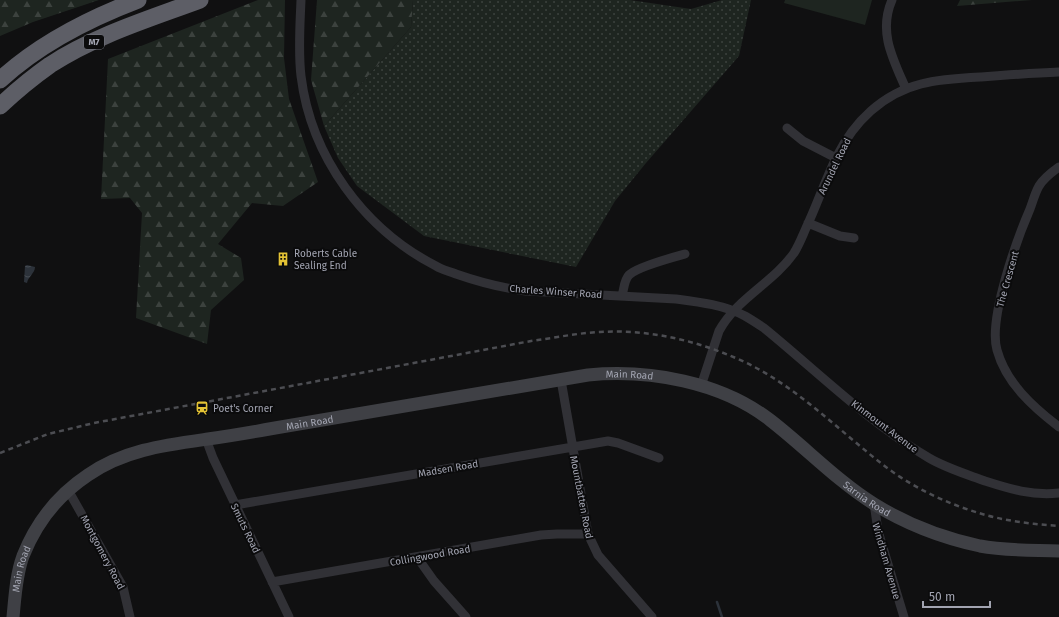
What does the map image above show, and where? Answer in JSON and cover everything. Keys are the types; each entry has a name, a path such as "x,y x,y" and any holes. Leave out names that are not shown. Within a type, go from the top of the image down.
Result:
{"highway":[{"name":"M7","path":"0,80 35,52 60,36 108,12 138,0"},
{"name":"M7","path":"0,106 32,78 67,56 129,27 200,0"}],"main road":[{"name":"Main Road","path":"13,617 17,584 23,558 34,533 48,512 68,490 88,475 105,465 130,454 154,447 594,374 624,373 679,380 701,386"},
{"name":"Sarnia Road","path":"701,386 753,408 847,484 874,503 937,535 982,546 1022,550 1059,551"}],"street":[{"name":"Charles Winser Road","path":"301,0 299,60 305,98 318,139 336,174 348,192 374,222 406,249 437,267 490,285 526,291 699,302 733,310"},
{"path":"892,0 885,23 887,38 890,51 906,89"},
{"name":"Arundel Road","path":"701,386 719,331 733,310 789,259 799,244 836,158 847,137 870,110 882,101 920,84 940,80 1059,72"},
{"path":"787,128 803,141 836,158"},
{"name":"The Crescent","path":"1059,167 1047,176 1039,186 1021,230 999,303 995,328 996,348 1000,361 1008,374 1030,403 1059,427"},
{"path":"808,223 840,236 854,238"},
{"path":"622,296 625,283 629,275 636,270 685,254"},
{"name":"Kinmount Avenue","path":"733,310 764,328 865,413 907,444 930,458 952,469 1010,490 1038,494 1059,493"},
{"name":"Mountbatten Road","path":"561,380 588,534 598,555 652,617"},
{"name":"Smuts Road","path":"206,439 213,458 289,617"},
{"name":"Madsen Road","path":"235,505 608,441 618,443 659,458"},
{"name":"Montgomery Road","path":"68,490 123,587 130,617"},
{"name":"Windham Avenue","path":"874,503 878,531 904,617"},
{"name":"Collingwood Road","path":"272,582 541,535 588,534"},
{"path":"417,557 434,581 466,617"}],"green space":[{"path":"0,0 99,0 33,22 0,36"},
{"path":"258,0 285,0 284,58 289,99 318,182 283,206 252,203 218,244 241,258 244,280 211,310 207,344 136,318 142,213 130,198 101,199 108,59"},
{"path":"317,0 413,0 411,27 324,126 311,80"},
{"path":"413,0 630,0 691,9 722,0 751,0 739,56 615,201 576,267 424,236 357,186 338,158 324,126 411,27"},
{"path":"785,0 872,0 865,25 784,3"},
{"path":"960,0 1032,0 957,6"}],"water":[{"path":"25,266 35,267 27,283 24,282"}],"waterway":[{"path":"717,602 722,617"}],"railway":[{"path":"0,453 48,434 94,423 531,341 574,334 635,332 670,337 705,346 722,352 758,369 796,393 882,464 904,480 941,499 989,516 1028,523 1059,526"}],"place":[{"name":"Roberts Cable Sealing End","path":"283,259"},
{"name":"Poet's Corner","path":"202,408"}]}
